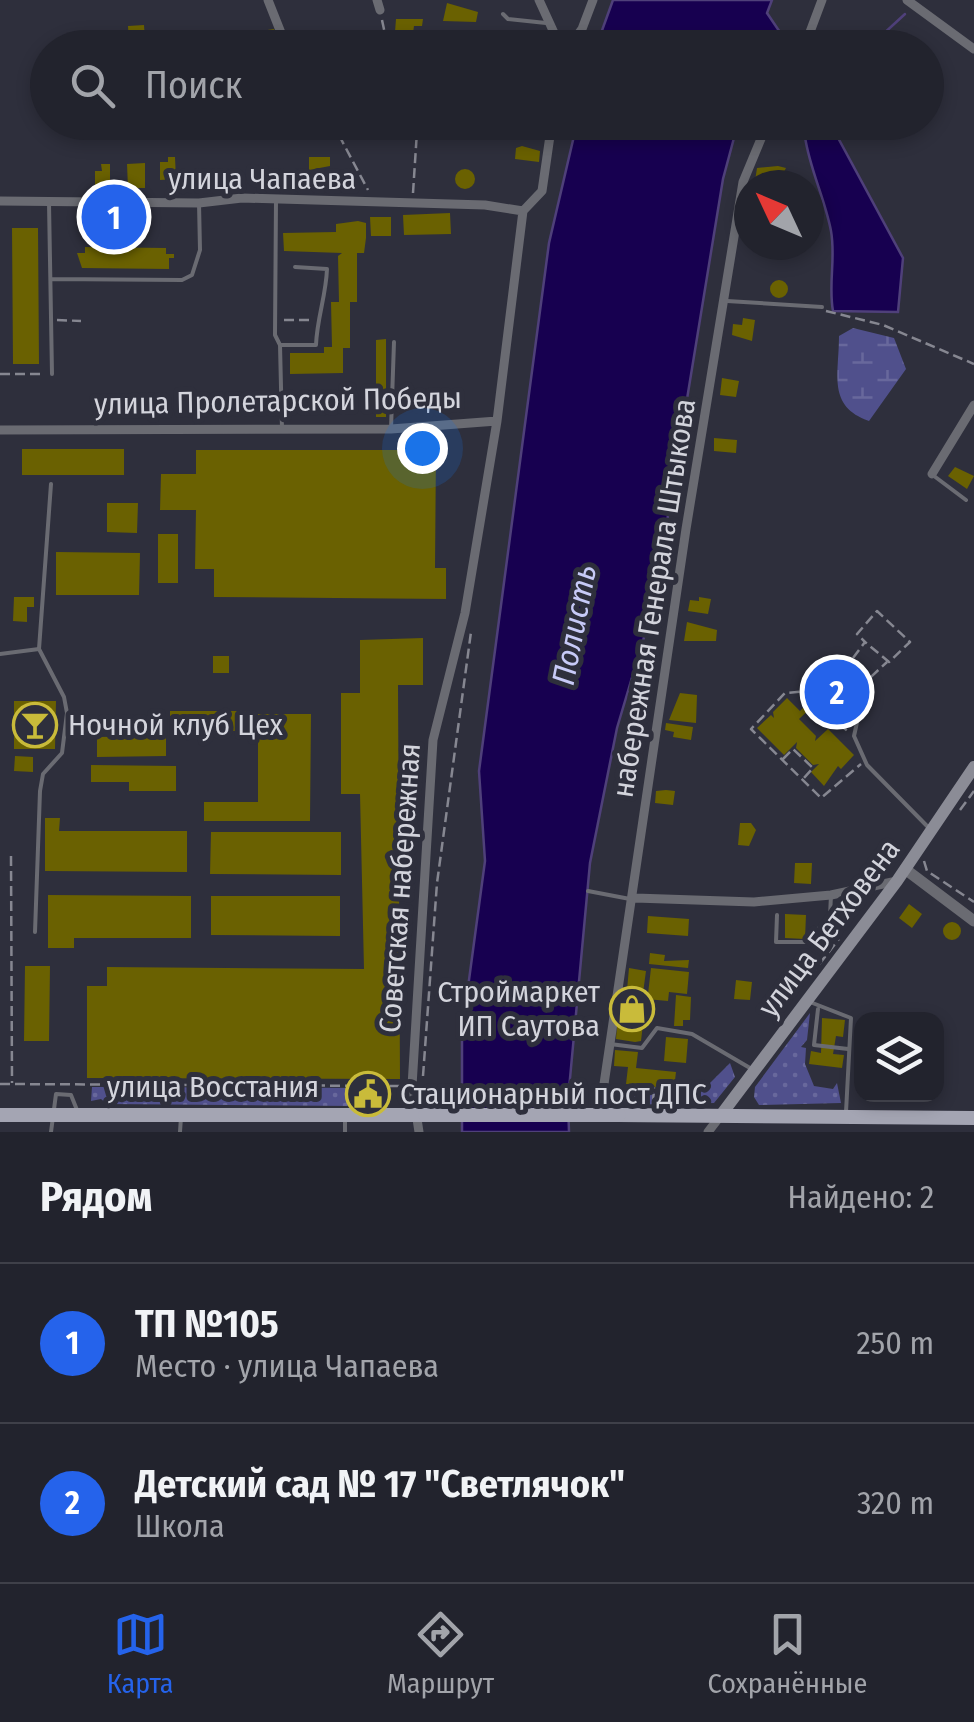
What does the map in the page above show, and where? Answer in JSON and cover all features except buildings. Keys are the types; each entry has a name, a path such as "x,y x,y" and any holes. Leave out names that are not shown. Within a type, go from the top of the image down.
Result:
{"main road":[{"name":"улица Бетховена","path":"721,1115 754,1070 813,1004 974,767"},
{"name":"улица Восстания","path":"0,1115 421,1115 617,1110 974,1118"}],"street":[{"path":"268,0 280,30"},
{"path":"539,0 551,30"},
{"path":"581,30 593,0"},
{"path":"811,30 822,0"},
{"path":"907,0 974,50"},
{"name":"Советская набережная","path":"419,1132 421,1115 412,1086 433,740 465,614 497,420 523,210 542,192 549,140"},
{"name":"набережная Генерала Штыкова","path":"602,1089 635,898 686,530 743,182 760,140"},
{"name":"улица Чапаева","path":"0,201 276,200 485,204 523,210"},
{"path":"932,474 974,405"},
{"name":"улица Пролетарской Победы","path":"0,430 391,429 497,420"},
{"path":"906,869 974,920"},
{"path":"635,898 754,902 832,895 897,881"},
{"path":"708,1132 721,1115"}],"lane":[{"path":"503,14 546,23"},
{"path":"276,200 275,320 280,345 282,429"},
{"path":"50,202 52,374"},
{"path":"51,279 182,280 192,275 200,250 199,203"},
{"path":"280,345 316,345 317,320 326,299 327,268 295,267"},
{"path":"726,300 822,307"},
{"path":"391,429 394,342"},
{"path":"932,474 966,500"},
{"path":"35,932 40,791 43,774 62,753 67,712 64,697 39,649 51,484"},
{"path":"0,654 39,649"},
{"path":"863,695 854,736 873,774 932,830"},
{"path":"588,891 635,898"},
{"path":"777,915 776,942 806,942 830,916 832,895"},
{"path":"845,1117 851,1018 841,1011 813,1004 814,1045 848,1049"},
{"path":"610,1044 642,1048 657,1028 692,1034 754,1070"},
{"path":"51,1114 51,1132"},
{"path":"180,1132 181,1114"},
{"path":"344,1132 345,1114"}],"path":[{"path":"379,5 384,30"},
{"path":"342,140 376,204"},
{"path":"412,204 414,140"},
{"path":"822,307 831,316 883,324 974,364"},
{"path":"52,320 81,320"},
{"path":"275,320 317,320"},
{"path":"0,374 52,374"},
{"path":"860,688 910,642 877,611 857,634 888,662"},
{"path":"0,1084 422,1087 437,883 471,632"},
{"path":"863,695 844,672 844,666 865,642"},
{"path":"844,672 821,690 778,696 754,722 752,734 826,798 866,760"},
{"path":"828,715 854,736"},
{"path":"781,760 793,749 813,768 802,780"},
{"path":"928,850 925,868 974,902"},
{"path":"11,856 12,1084"},
{"path":"653,1104 654,1087"},
{"path":"602,1089 687,1094"},
{"path":"602,1089 617,1110"}],"green space":[{"path":"853,328 894,338 906,369 869,421 847,407 838,388 839,336"},
{"path":"810,1013 807,1040 801,1047 806,1048 805,1064 814,1086 833,1089 837,1083 841,1103 759,1105 754,1097 755,1087"},
{"path":"730,1063 735,1077 714,1103 617,1105 601,1092 698,1095"},
{"path":"92,1087 376,1088 375,1104 372,1092 365,1092 365,1105 356,1106 107,1104 101,1099 91,1101"}],"water":[{"path":"613,0 772,0 767,13 778,30 602,30"},
{"name":"Полисть","path":"573,140 733,140 723,179 653,607 617,728 590,863 568,1100 569,1132 462,1132 462,1032 485,861 479,771 549,243"},
{"path":"806,140 839,140 903,258 898,312 833,311 833,252 824,204 824,170 813,170"}],"waterway":[{"path":"888,30 905,14"}],"place":[{"name":"ТП №105","path":"114,217"},
{"name":"Детский сад № 17 \"Светлячок\"","path":"837,692"},
{"name":"Ночной клуб Цех","path":"35,725"},
{"name":"Строймаркет ИП Саутова","path":"632,1009"},
{"name":"Стационарный пост ДПС","path":"368,1094"}]}
